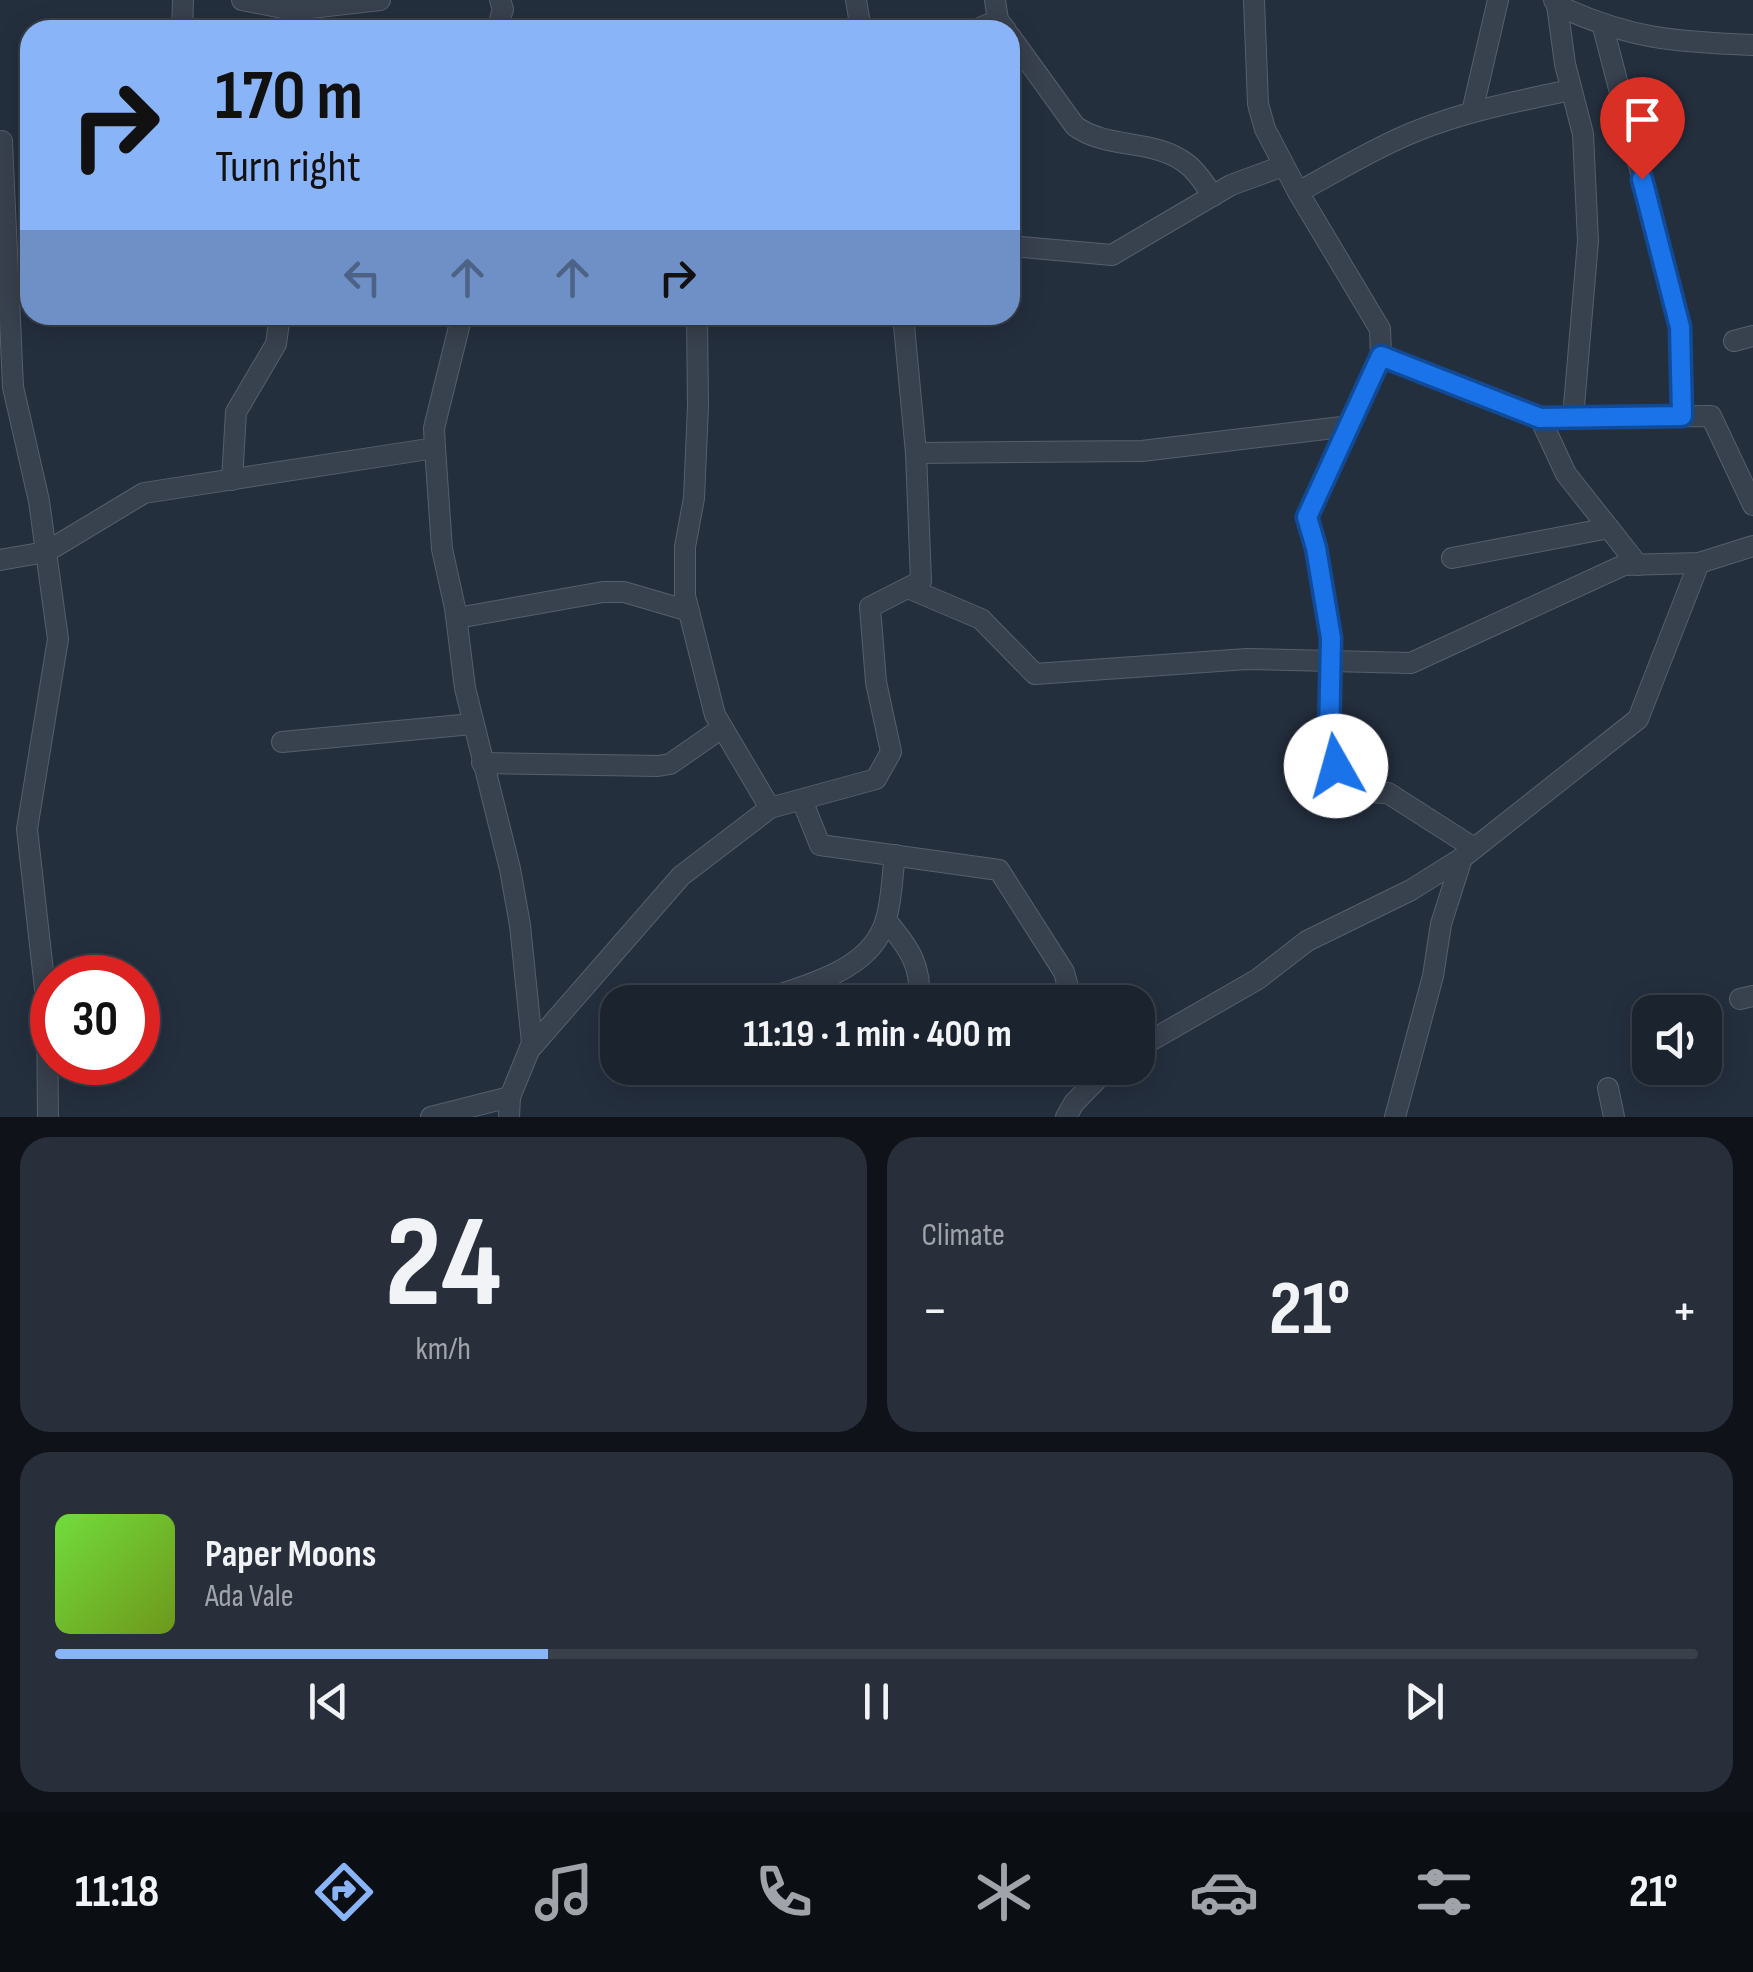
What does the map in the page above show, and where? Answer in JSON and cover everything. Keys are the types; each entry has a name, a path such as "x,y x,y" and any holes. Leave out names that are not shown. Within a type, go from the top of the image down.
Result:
{"street":[{"path":"242,0 293,10 380,0"},
{"path":"1254,0 1258,104 1265,129 1380,329 1381,356 1307,517 1316,548 1332,660 1329,740 1343,791 1388,794 1468,853"},
{"path":"1472,112 1498,0"},
{"path":"1555,2 1604,26 1671,42 1753,45"},
{"path":"1555,2 1583,134 1588,241 1573,418"},
{"path":"1604,26 1680,327 1682,416"},
{"path":"1020,47 1075,126 1089,136 1169,154 1194,170 1212,196"},
{"path":"1298,192 1412,133 1472,112 1571,90"},
{"path":"2,140 7,387 39,502 58,639 26,828 47,1007 48,1117"},
{"path":"1020,247 1112,255 1231,185 1283,166"},
{"path":"232,480 236,412 276,344 279,325"},
{"path":"460,325 434,428 442,549 457,618 472,724 510,869 520,925 531,1048"},
{"path":"698,325 694,480 685,546 685,596 715,715 770,808"},
{"path":"432,1117 510,1107 531,1048 680,876 770,808 876,779 891,752 876,682 870,607 921,581 916,453 904,325"},
{"path":"1381,356 1540,418 1711,416 1753,506"},
{"path":"1540,418 1566,474 1638,565"},
{"path":"916,453 1142,451 1350,426"},
{"path":"0,560 46,552 144,493 435,448"},
{"path":"1452,558 1609,528"},
{"path":"908,588 981,619 1034,674 1246,659 1410,663 1624,566 1699,563 1753,546"},
{"path":"1155,1038 1258,979 1307,941 1411,890 1468,853 1638,719 1699,563"},
{"path":"457,618 603,592 624,592 689,611"},
{"path":"282,742 472,724"},
{"path":"482,763 658,766 670,764 722,728"},
{"path":"802,800 820,845 999,870 1064,972 1067,985"},
{"path":"1395,1117 1433,976 1441,924 1468,853"},
{"path":"806,985 840,973 879,936 886,920 895,855"},
{"path":"886,920 912,953 918,985"},
{"path":"1066,1117 1088,1085"},
{"path":"1608,1088 1614,1117"}],"route":[{"path":"1336,766 1329,740 1331,638 1307,517 1381,356 1540,418 1682,416 1680,327 1642,179"}]}
